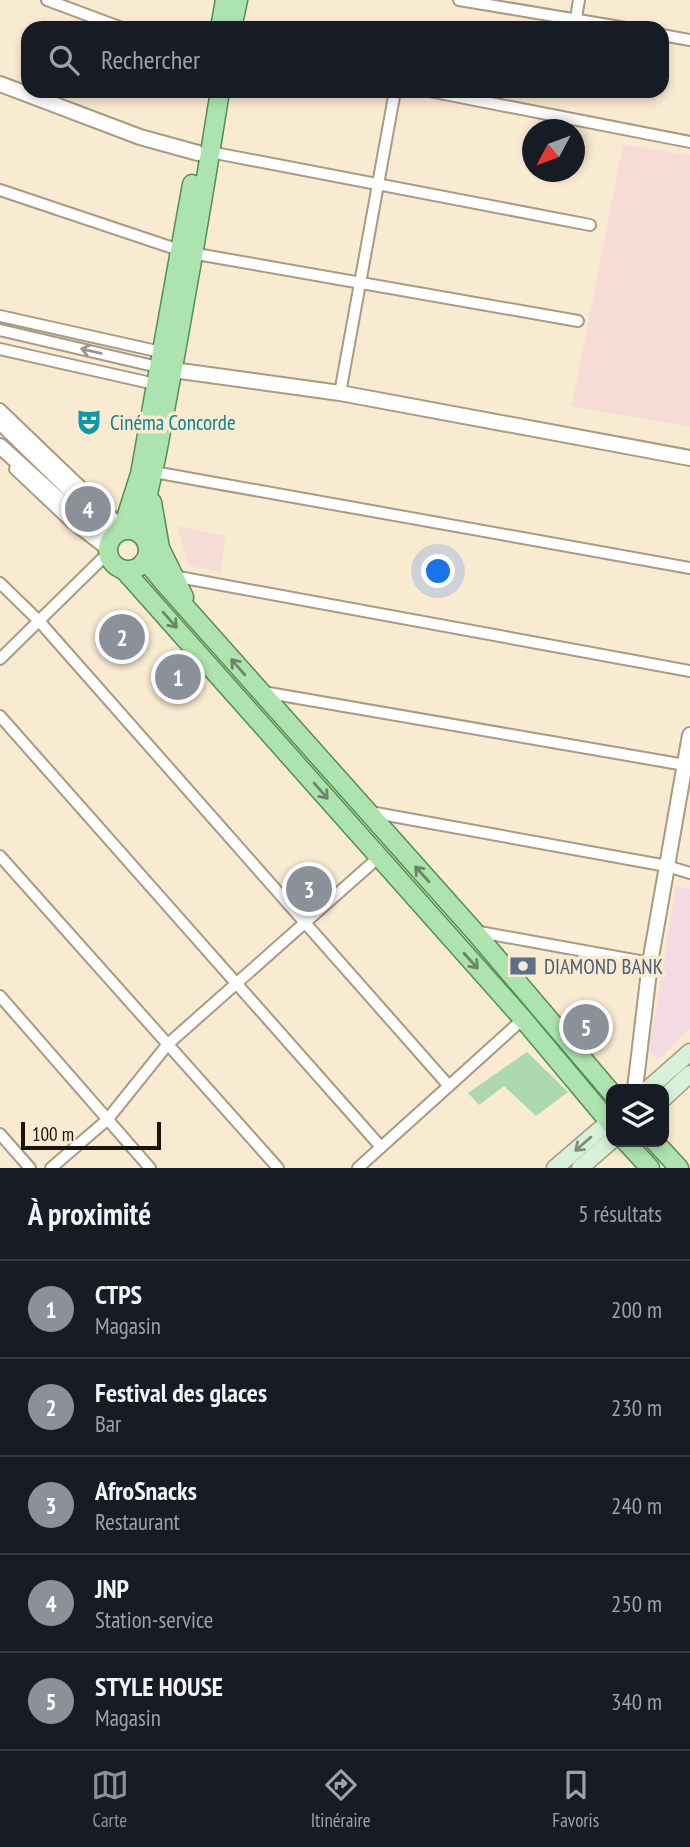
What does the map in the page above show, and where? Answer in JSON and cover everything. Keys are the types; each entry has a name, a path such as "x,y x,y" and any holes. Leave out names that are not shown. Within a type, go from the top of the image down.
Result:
{"main road":[{"path":"221,21 225,0"},
{"path":"234,21 238,0"},
{"path":"204,153 208,98"},
{"path":"218,98 204,153 138,484 113,540 113,564 124,570 606,1116"},
{"path":"124,570 136,569 145,560 148,548 143,536 142,522 152,481 162,368"},
{"path":"152,481 157,536 173,576 207,632"},
{"path":"113,540 130,530 143,536"},
{"path":"145,560 474,931 606,1086"},
{"path":"654,1084 690,1052"},
{"path":"669,1094 689,1077"},
{"path":"555,1168 606,1126"},
{"path":"580,1168 606,1145"},
{"path":"631,1147 650,1168"},
{"path":"660,1147 679,1168"}],"street":[{"path":"47,0 103,21"},
{"path":"459,0 591,21"},
{"path":"576,18 579,0"},
{"path":"669,36 690,40"},
{"path":"0,84 21,92"},
{"path":"38,98 140,136 204,153 590,225"},
{"path":"340,393 394,98"},
{"path":"465,98 690,142"},
{"path":"0,190 185,251 578,321"},
{"path":"0,316 162,368"},
{"path":"0,330 162,368"},
{"path":"0,349 340,393 690,458"},
{"path":"0,409 113,540"},
{"path":"0,422 113,540"},
{"path":"0,446 113,540"},
{"path":"0,454 71,522 113,540"},
{"path":"152,481 690,568"},
{"path":"0,659 39,621 113,540"},
{"path":"173,576 690,671"},
{"path":"0,583 39,621 449,1086"},
{"path":"260,691 685,765"},
{"path":"0,716 381,1147"},
{"path":"636,1084 650,963 690,735"},
{"path":"366,811 667,866 690,873"},
{"path":"0,856 278,1168"},
{"path":"51,1168 107,1120 168,1044 379,857"},
{"path":"474,931 650,963"},
{"path":"0,996 150,1168"},
{"path":"358,1168 523,1019"},
{"path":"0,1134 30,1168"}],"shaded area":[{"path":"623,144 690,155 690,427 572,406"},
{"path":"177,526 225,536 221,572 189,566"},
{"path":"676,886 690,889 690,1029 658,1059 649,1050"}],"green space":[{"path":"527,1052 568,1092 536,1116 504,1086 479,1105 468,1093"}],"place":[{"name":"Cinéma Concorde","path":"89,422"},
{"name":"JNP","path":"88,509"},
{"name":"Festival des glaces","path":"122,637"},
{"name":"CTPS","path":"178,677"},
{"name":"AfroSnacks","path":"309,889"},
{"name":"DIAMOND BANK","path":"523,966"},
{"name":"STYLE HOUSE","path":"586,1027"}]}
